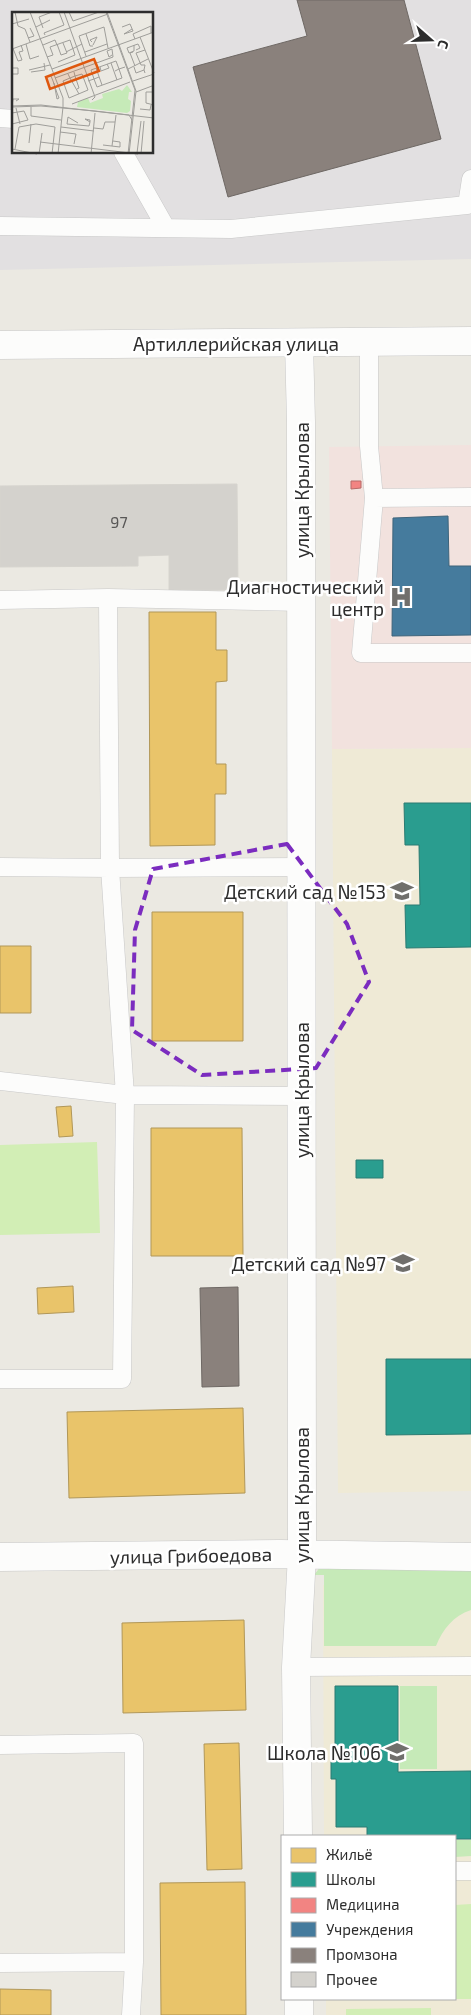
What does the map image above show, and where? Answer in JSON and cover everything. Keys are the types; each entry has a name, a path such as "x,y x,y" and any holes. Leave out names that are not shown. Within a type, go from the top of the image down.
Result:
{"street":[{"name":"Артиллерийская улица","path":"0,345 471,341"},
{"name":"улица Крылова","path":"298,1835 296,1667 302,1554 302,602 299,343"},
{"name":"улица Грибоедова","path":"0,1557 302,1554 471,1557"},
{"path":"299,2000 299,2015"}],"lane":[{"path":"124,154 166,228"},
{"path":"0,226 231,229 469,206 471,179"},
{"path":"370,342 369,446 374,498 361,653 471,653"},
{"path":"374,498 471,497"},
{"path":"0,1379 122,1379 125,1095 110,868 108,598"},
{"path":"0,600 108,598 302,602"},
{"path":"0,866 110,868 302,867"},
{"path":"0,1080 125,1095 301,1096"},
{"path":"296,1667 471,1666"},
{"path":"0,1745 134,1743 134,1962 132,2015"},
{"path":"456,1871 471,1871"},
{"path":"0,1963 134,1962"}],"highlighted area":[{"path":"287,844 347,924 369,982 316,1068 202,1075 132,1030 135,930 153,869"}],"shaded area":[{"path":"0,0 471,0 471,259 0,270"},
{"name":"Диагностический центр","path":"471,445 471,748 332,749 329,447"},
{"name":"Детский сад №97","path":"471,748 471,1491 338,1493 332,749"},
{"name":"Школа №106","path":"323,1585 471,1585 471,2015 326,2015 326,2000 456,2000 456,1835 324,1835"}],"green space":[{"path":"97,1142 100,1233 0,1235 0,1145"},
{"path":"325,1561 471,1561 471,1610 449,1624 436,1646 324,1646 324,1575 314,1575"},
{"path":"400,1686 437,1686 437,1769 400,1769"},
{"path":"456,1840 471,1840 471,1856 456,1857"},
{"path":"471,1904 471,1999 456,1999 456,1905"},
{"path":"431,2008 431,2015 346,2015 346,2009"}],"building: Жильё":[{"path":"149,612 216,612 216,650 227,650 227,681 216,682 216,764 226,764 226,794 215,794 215,845 150,846"},
{"path":"152,912 243,912 243,1041 152,1041"},
{"path":"0,946 31,946 31,1013 0,1013"},
{"path":"71,1106 73,1136 59,1137 56,1107"},
{"path":"151,1128 242,1128 243,1256 151,1256"},
{"path":"73,1286 74,1312 38,1314 37,1288"},
{"path":"243,1408 245,1493 69,1498 67,1412"},
{"path":"244,1620 246,1710 123,1713 122,1623"},
{"path":"239,1743 242,1869 207,1870 204,1744"},
{"path":"245,1882 246,2015 161,2015 160,1883"},
{"path":"0,1989 51,1990 51,2015 0,2015"}],"building: Школы":[{"path":"404,803 471,803 471,947 406,948 405,905 420,905 419,845 405,845"},
{"path":"356,1160 383,1160 383,1178 356,1178"},
{"path":"386,1359 471,1359 471,1434 386,1435"},
{"path":"335,1686 398,1686 398,1772 471,1771 471,1839 456,1839 456,1835 367,1835 367,1827 336,1827 336,1779 331,1779 331,1749 335,1749"}],"building: Медицина":[{"path":"351,481 361,481 361,488 351,489"}],"building: Учреждения":[{"path":"448,516 449,566 471,566 471,635 392,636 393,518"}],"building: Промзона":[{"path":"297,0 404,0 441,139 228,197 193,67 307,36"},
{"path":"238,1287 239,1386 202,1387 200,1288"}],"building: Прочее":[{"path":"237,484 238,590 169,590 169,555 138,556 138,566 0,567 0,486"}],"place":[{"name":"Диагностический центр","path":"401,597"},
{"name":"Детский сад №153","path":"402,891"},
{"name":"Детский сад №97","path":"403,1263"},
{"name":"Школа №106","path":"397,1752"}]}
